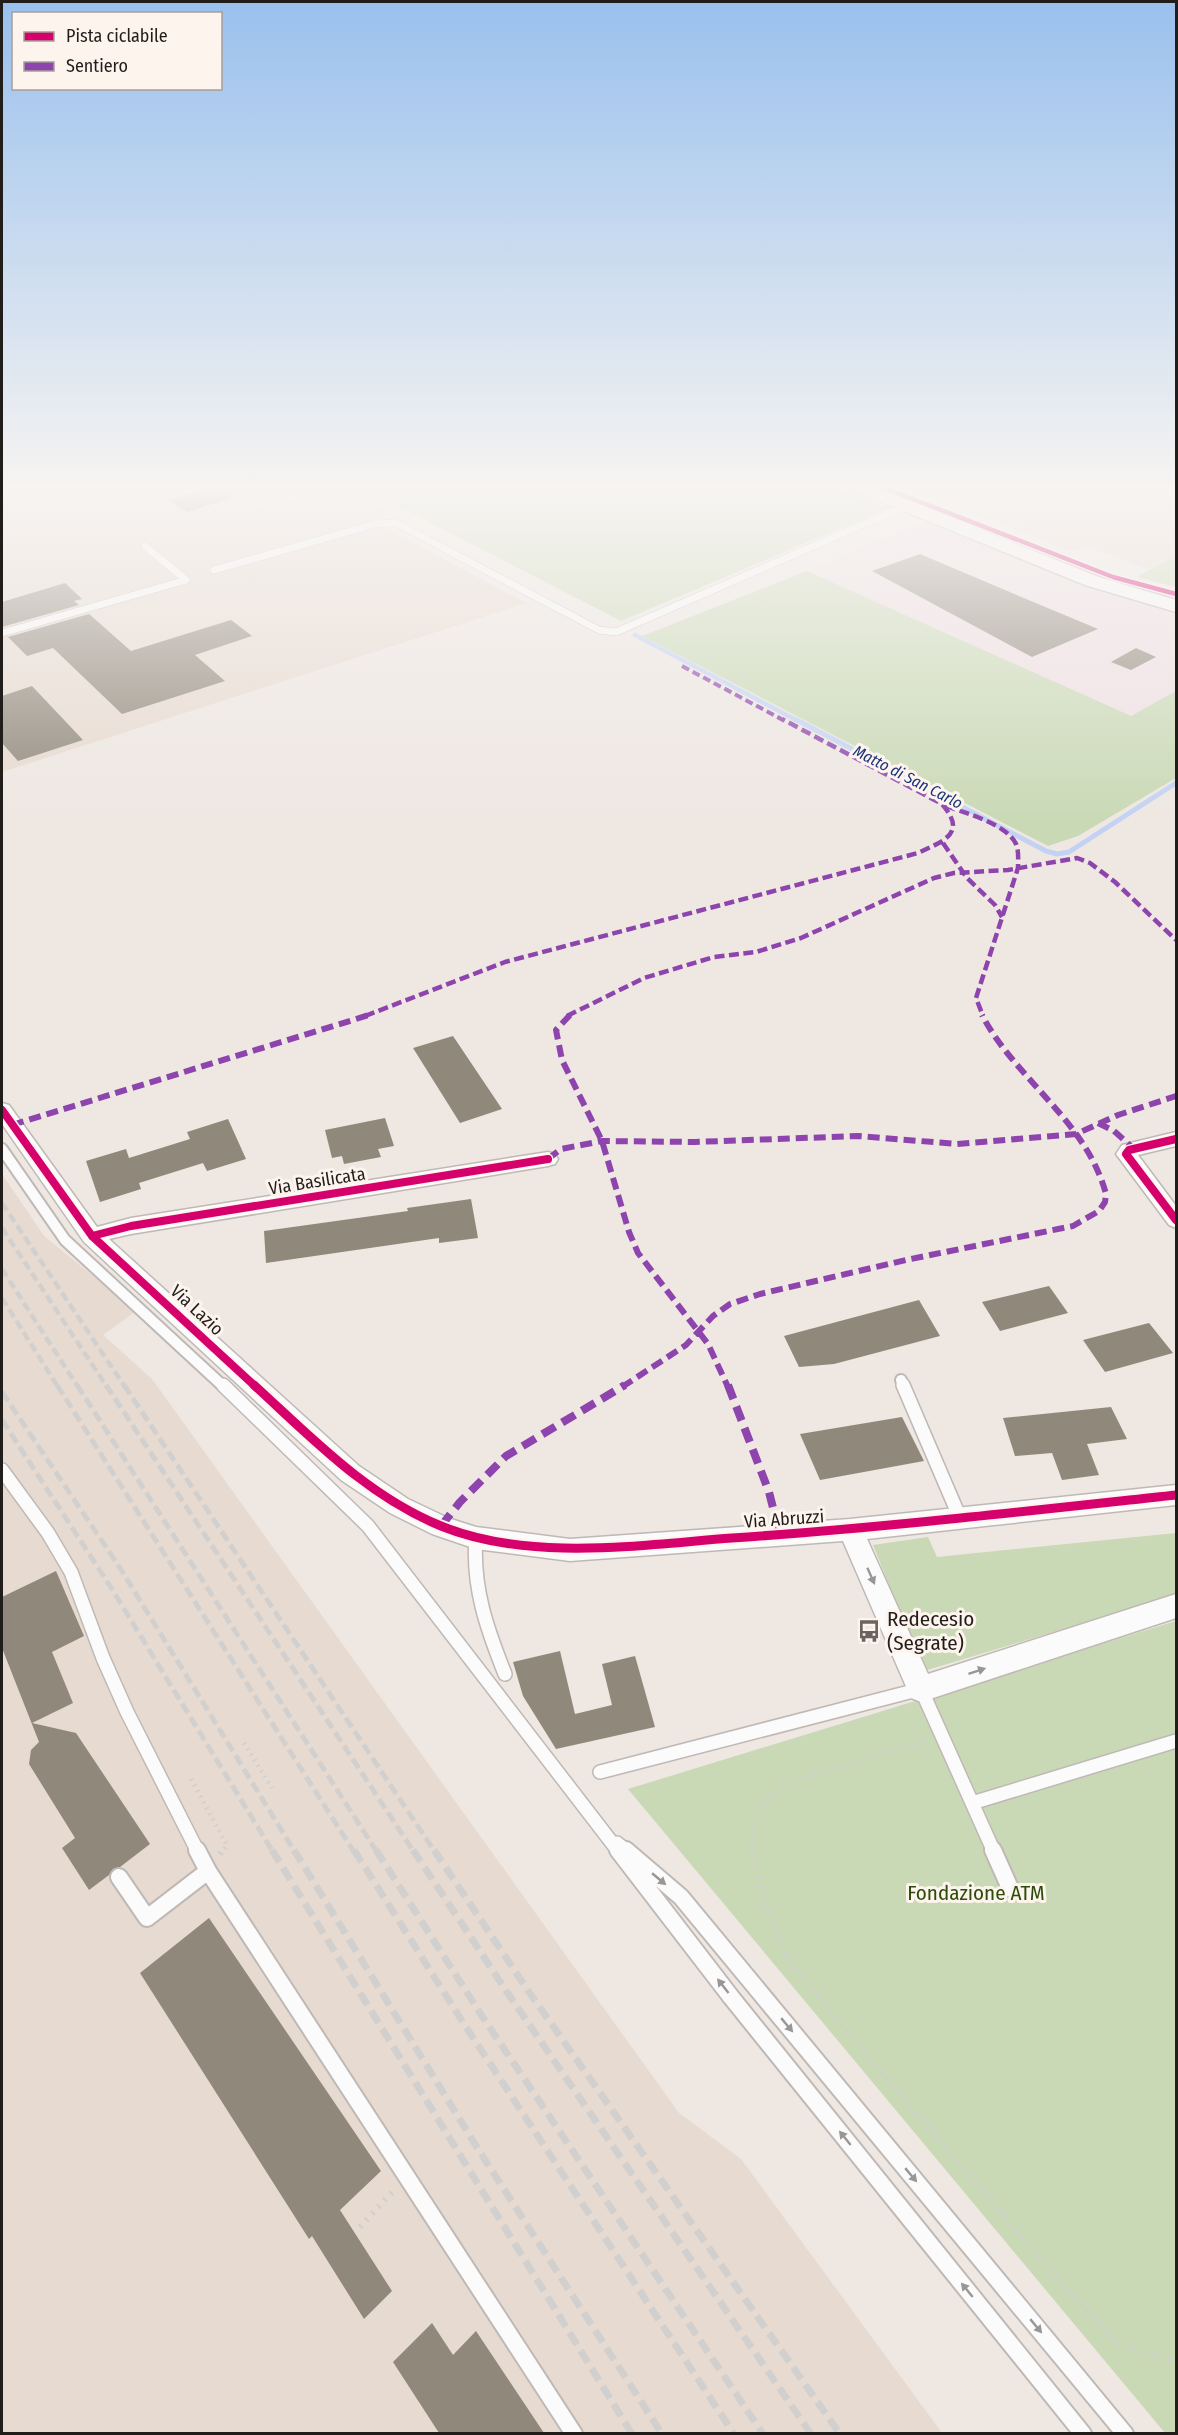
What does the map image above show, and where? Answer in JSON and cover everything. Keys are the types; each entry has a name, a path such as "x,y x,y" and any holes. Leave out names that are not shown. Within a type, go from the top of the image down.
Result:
{"street":[{"path":"1152,599 1176,606"},
{"name":"Via Lazio","path":"2,1110 92,1236 157,1293 350,1473 399,1506"},
{"path":"1176,1139 1130,1150 1126,1154 1176,1220"},
{"name":"Via Basilicata","path":"92,1236 131,1226 548,1159"},
{"name":"Via Abruzzi","path":"399,1506 441,1526 476,1538 570,1550 849,1530 1176,1495"},
{"name":"Via Abruzzi","path":"849,1530 921,1689"},
{"path":"921,1689 1176,1606"}],"lane":[{"path":"2,633 119,599"},
{"path":"539,599 599,630 616,632 693,599"},
{"path":"2,1149 65,1240 175,1339 368,1526 731,1997 1083,2433"},
{"path":"901,1380 960,1518"},
{"path":"2,1470 55,1545 71,1573 103,1658 139,1737 172,1807 208,1871 408,2175 573,2433"},
{"path":"476,1538 472,1561 475,1585 505,1674"},
{"path":"600,1772 921,1689 1010,1888"},
{"path":"972,1803 1176,1741"},
{"path":"598,1827 681,1898 1125,2433"},
{"path":"119,1877 147,1918 208,1871"}],"path":[{"path":"942,1735 783,1784 765,1800 752,1824 751,1851 773,1925 792,1966 1056,2277 1118,2344 1176,2362"},
{"path":"244,1743 272,1788"},
{"path":"191,1779 216,1823"},
{"path":"360,2227 408,2175"}],"shaded area":[{"path":"2,599 518,599 526,603 2,772"},
{"path":"868,599 1133,599 1176,611 1176,691 1131,717"},
{"path":"2,1174 44,1236 136,1311 103,1335 152,1379 679,2113 741,2159 942,2433 2,2433"}],"green space":[{"path":"578,599 674,599 621,621"},
{"path":"737,599 869,599 1131,716 1176,691 1176,778 1078,836 1048,846 642,636"},
{"path":"1176,1533 1176,1595 924,1671 873,1545 928,1537 937,1557"},
{"name":"Fondazione ATM","path":"1176,1621 1176,2433 1165,2433 628,1789"}],"building":[{"path":"13,599 82,599 74,601 79,605 2,627 2,602"},
{"path":"923,599 1026,599 1098,629 1032,657"},
{"path":"89,614 131,651 231,620 252,636 195,655 225,681 122,714 53,648 27,656 8,637"},
{"path":"1136,648 1156,657 1131,670 1111,662"},
{"path":"32,686 83,740 18,761 2,743 2,696"},
{"path":"453,1036 502,1109 460,1123 413,1048"},
{"path":"385,1118 394,1146 378,1149 381,1157 344,1164 342,1156 332,1158 325,1130"},
{"path":"228,1119 246,1159 207,1171 203,1163 139,1183 141,1189 100,1202 86,1161 126,1149 129,1158 190,1139 187,1132"},
{"path":"471,1199 478,1238 439,1243 439,1238 266,1263 264,1231 408,1211 407,1208"},
{"path":"1049,1286 1068,1313 1000,1331 982,1302"},
{"path":"919,1300 940,1336 834,1364 799,1367 784,1336"},
{"path":"1149,1323 1173,1353 1105,1372 1083,1340"},
{"path":"1111,1407 1127,1439 1087,1444 1099,1475 1062,1480 1052,1453 1015,1456 1003,1418"},
{"path":"902,1417 924,1461 820,1480 800,1434"},
{"path":"56,1571 84,1636 52,1652 73,1703 32,1723 76,1733 150,1844 120,1867 113,1869 109,1875 89,1890 62,1848 75,1838 29,1764 31,1750 39,1742 2,1648 2,1597"},
{"path":"560,1651 575,1714 612,1705 602,1664 635,1656 655,1727 556,1749 523,1696 513,1662"},
{"path":"209,1918 381,2171 340,2210 392,2291 364,2319 312,2236 309,2239 140,1973"},
{"path":"432,2323 453,2355 476,2331 544,2433 439,2433 393,2362"}],"waterway":[{"name":"Matto di San Carlo","path":"635,635 798,721"},
{"name":"Matto di San Carlo","path":"795,719 1046,851 1057,854 1069,852 1176,783"}],"railway":[{"path":"2,1203 125,1387"},
{"path":"2,1228 107,1387"},
{"path":"2,1269 78,1387"},
{"path":"2,1298 58,1387"},
{"path":"57,1385 354,1852"},
{"path":"77,1385 377,1852"},
{"path":"106,1385 414,1852"},
{"path":"124,1385 435,1852"},
{"path":"2,1392 120,1568 295,1852"},
{"path":"2,1420 110,1586 273,1852"},
{"path":"272,1850 632,2434"},
{"path":"294,1850 478,2149 662,2434"},
{"path":"354,1850 464,2024 734,2434"},
{"path":"376,1850 482,2016 763,2434"},
{"path":"413,1850 511,1998 811,2434"},
{"path":"434,1850 529,1992 840,2434"}],"marked path":[{"path":"12,1125 368,1015 505,962 918,853 948,839 953,829 953,820 942,804 682,666"},
{"path":"441,1526 460,1502 506,1456 605,1398 686,1345 713,1316 730,1304 760,1294 906,1260 1073,1226 1094,1215 1102,1207 1105,1202 1105,1192 1095,1164 1086,1148 1065,1118 993,1033 976,998 1018,868 1016,844 1012,837 995,826 946,806"},
{"path":"943,843 967,878 995,905 1002,917"},
{"path":"780,1535 769,1492 722,1371 708,1344 638,1253 629,1232 602,1141 562,1060 556,1030 567,1016 644,978 714,957 756,952 801,938 934,878 954,873 1008,870 1077,858 1102,871 1176,940"},
{"path":"548,1159 561,1149 602,1141 695,1142 858,1136 957,1144 1076,1134 1118,1115 1176,1096"},
{"path":"1098,1123 1114,1131 1134,1149"}],"cycle path":[{"path":"2,1110 92,1236 350,1473 399,1506 441,1526 476,1538 570,1550 850,1530 1176,1495"},
{"path":"1176,1139 1129,1150 1126,1154 1176,1220"},
{"path":"92,1236 131,1226 548,1159"}],"place":[{"name":"Redecesio (Segrate)","path":"869,1631"}]}
